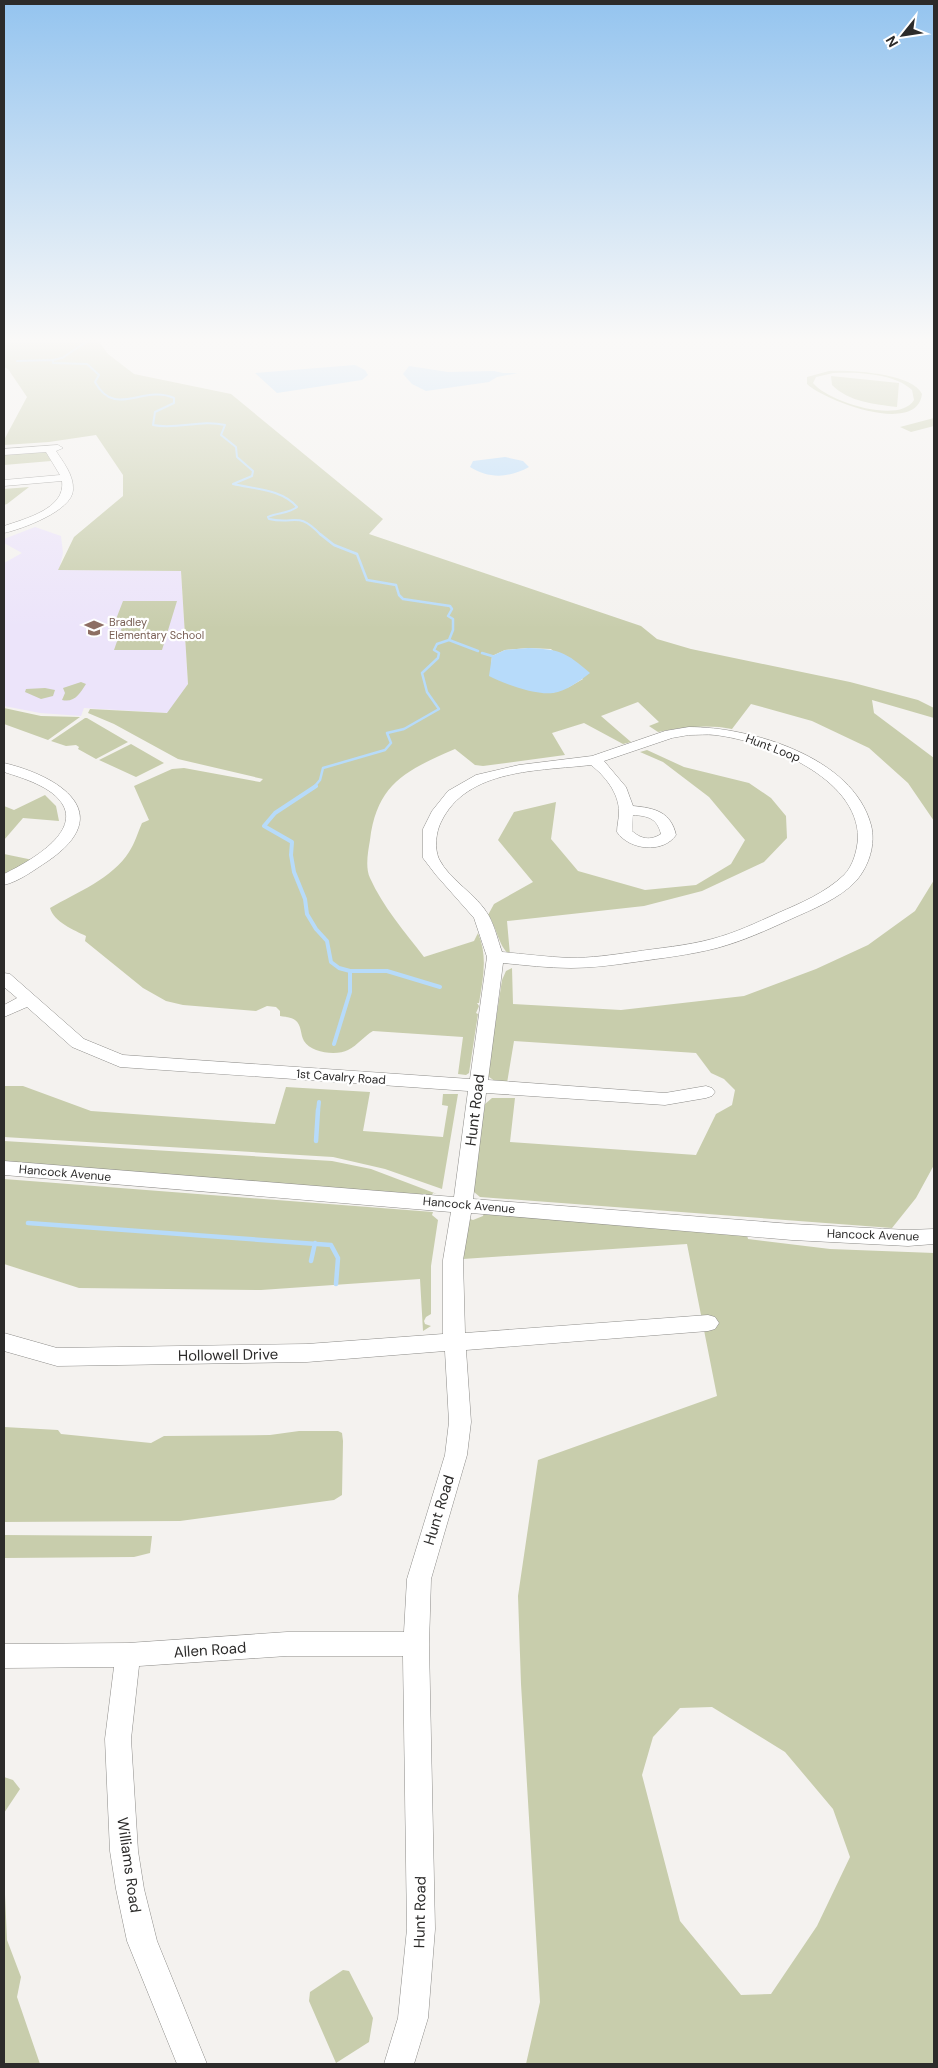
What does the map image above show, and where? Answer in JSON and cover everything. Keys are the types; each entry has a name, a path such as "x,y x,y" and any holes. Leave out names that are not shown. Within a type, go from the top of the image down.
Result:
{"street":[{"path":"4,452 54,448 68,484 68,494 60,504 43,515 4,530"},
{"path":"4,483 66,478"},
{"name":"Hunt Loop","path":"689,731 714,731 737,735 786,751 812,764 836,781 851,796 860,811 865,830 865,848 860,864 850,878 831,893 810,905 744,934 713,944 676,951 595,962 562,963 495,957 482,917 440,872 431,858 429,843 430,829 439,811 453,794 481,778 520,769 594,760 670,734 689,731"},
{"path":"594,760 611,775 620,789 626,810"},
{"path":"4,767 29,776 57,791 69,804 74,815 71,831 54,851 26,870 4,880"},
{"name":"Hunt Road","path":"399,2064 414,2018 422,1930 416,1644 419,1579 456,1456 460,1422 457,1357 454,1342 453,1260 495,957"},
{"name":"1st Cavalry Road","path":"4,978 78,1043 120,1061 665,1099 706,1092"},
{"path":"4,1012 27,1000"},
{"name":"Hancock Avenue","path":"4,1168 792,1232 908,1238 934,1237"},
{"name":"Hollowell Drive","path":"4,1342 57,1357 307,1353 708,1323"},
{"name":"Allen Road","path":"4,1656 128,1655 287,1644 416,1644"},
{"name":"Williams Road","path":"128,1655 118,1739 120,1808 128,1880 142,1941 192,2064"}],"shaded area":[{"name":"Bradley Elementary School","path":"35,527 61,536 63,553 59,570 181,571 188,684 168,713 84,708 81,716 40,713 4,706 4,563 22,553 4,543 4,539"}],"green space":[{"path":"6,436 93,436 49,442 4,445"},
{"path":"96,436 281,436 383,519 369,534 641,626 657,639 691,649 850,682 918,700 934,708 934,718 872,700 874,713 934,758 934,821 908,783 869,748 812,721 751,704 732,729 696,727 658,732 649,726 659,722 638,702 601,716 631,742 623,744 584,723 552,733 565,755 483,766 475,765 455,749 409,772 387,792 379,805 370,840 367,859 368,869 375,889 395,919 424,957 474,941 478,933 481,942 484,959 483,976 479,1003 477,1003 479,1006 476,1013 478,1014 469,1073 466,1075 458,1074 463,1037 373,1031 348,1050 331,1053 318,1051 307,1045 297,1022 292,1018 280,1016 280,1011 276,1007 267,1006 256,1011 183,1005 166,1001 143,988 85,941 86,936 60,921 50,908 82,891 114,870 129,852 142,823 149,820 134,786 172,769 184,768 260,782 263,779 178,759 114,724 88,713 90,709 167,713 188,684 181,571 58,570 74,537 123,496 123,475","holes":["551,649 583,679 569,687 552,693 491,665 492,656 505,650"]},
{"path":"46,452 51,461 4,465 4,454"},
{"path":"29,487 7,504 4,505 4,489"},
{"path":"123,601 177,601 162,650 114,650 122,627 113,627"},
{"path":"81,682 86,684 74,699 62,700 65,693 63,688"},
{"path":"45,688 55,690 53,696 41,699 25,692 26,689"},
{"path":"4,708 41,716 80,717 48,740 4,724"},
{"path":"85,718 128,742 96,759 78,749 79,747 76,745 66,746 51,741"},
{"path":"131,744 164,763 136,777 99,760"},
{"path":"647,750 684,767 749,783 771,798 786,816 787,838 764,862 702,891 644,906 507,921 510,955 500,942 488,915 494,904 533,882 498,840 514,812 556,802 551,839 578,871 645,890 696,885 731,864 745,840 709,797 663,762 640,752"},
{"path":"45,795 56,806 59,821 23,818 4,840 4,806 14,810"},
{"path":"4,854 33,860 4,874"},
{"path":"934,880 934,1165 916,1198 892,1228 480,1197 474,1192 473,1186 485,1104 492,1098 515,1098 510,1142 696,1155 716,1114 732,1105 735,1090 724,1079 711,1073 696,1053 514,1041 507,1083 495,1081 489,1077 488,1072 502,980 506,971 512,968 513,1004 621,1010 744,996 816,969 868,945 915,911"},
{"path":"4,1086 23,1086 91,1111 275,1124 286,1087 370,1092 363,1131 443,1137 448,1106 442,1105 443,1094 458,1094 442,1189 385,1169 333,1157 4,1137"},
{"path":"4,1141 332,1161 371,1169 437,1194 4,1163"},
{"path":"4,1179 433,1212 432,1215 438,1220 431,1266 431,1314 424,1321 425,1324 431,1326 423,1331 420,1279 261,1290 79,1288 4,1264"},
{"path":"484,1213 499,1214 500,1216 747,1235 748,1239 830,1249 934,1253 934,2064 526,2064 540,2002 521,1684 518,1596 538,1460 717,1396 687,1244 463,1259 468,1221 483,1216","holes":["712,1707 785,1752 833,1809 850,1857 817,1926 771,1994 741,1995 680,1921 642,1775 653,1737 680,1708"]},
{"path":"4,1427 58,1430 61,1434 151,1443 164,1436 270,1435 299,1431 338,1431 342,1433 343,1441 342,1495 334,1500 180,1521 4,1522"},
{"path":"4,1535 152,1536 150,1553 134,1557 4,1558"},
{"path":"4,1777 13,1780 20,1789 4,1813"},
{"path":"4,1872 7,1940 21,1977 17,1997 40,2064 4,2064"},
{"path":"343,1970 349,1971 373,2018 369,2042 336,2063 309,2001 310,1992"}],"water":[{"path":"505,457 523,461 529,467 522,471 499,476 484,474 470,467 473,461"},
{"path":"547,649 562,653 575,660 590,673 568,688 553,693 529,691 489,676 492,656 505,650"}],"waterway":[{"path":"222,436 236,447 237,457 253,471 252,476 233,484 276,493 291,501 297,507 268,517 269,519 301,521 313,527 320,534"},
{"path":"320,534 334,545 357,554 367,580 396,585 399,595 403,599 450,606 452,609 448,616 453,619 453,630 449,640"},
{"path":"314,787 320,780 323,768 385,750 391,743 387,733 404,729 439,709 427,692 422,673 438,658 439,653 434,650 437,644 449,640"},
{"path":"449,640 478,651"},
{"path":"482,653 492,656"},
{"path":"316,786 275,813 264,826 292,842 291,855 294,872 305,899 307,914 316,929 327,941 331,962 339,968 350,971"},
{"path":"334,1044 350,992 350,971"},
{"path":"350,971 387,971 440,987"},
{"path":"318,1111 319,1102"},
{"path":"316,1141 318,1110"},
{"path":"28,1223 315,1244"},
{"path":"311,1261 315,1244"},
{"path":"315,1244 331,1245 338,1258 336,1284"}],"place":[{"name":"Bradley Elementary School","path":"94,628"}]}
